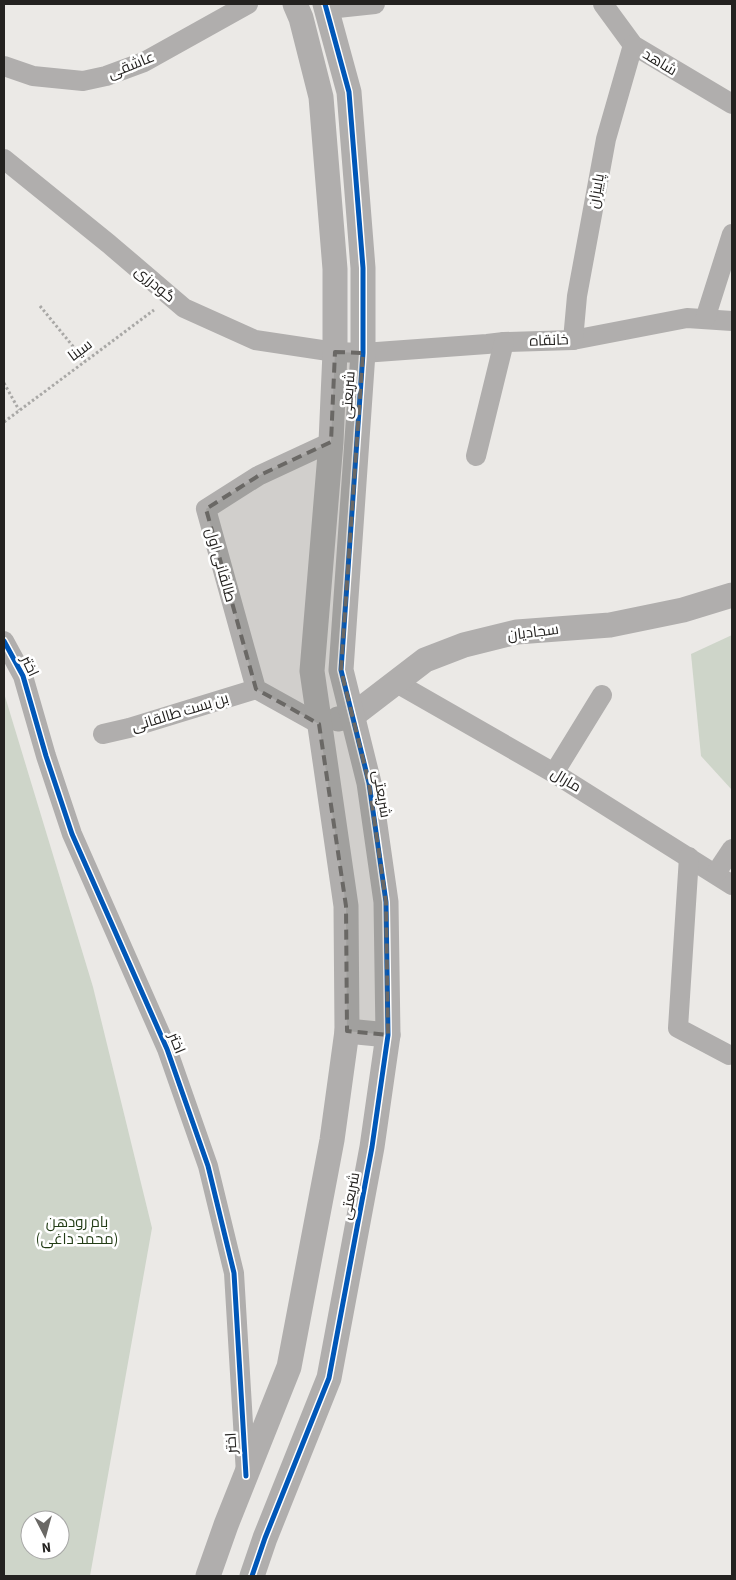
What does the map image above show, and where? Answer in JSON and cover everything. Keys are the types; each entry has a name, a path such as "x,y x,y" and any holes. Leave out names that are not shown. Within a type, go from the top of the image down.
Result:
{"street":[{"name":"عاشقی","path":"4,66 33,76 83,81 106,76 144,62 248,4"},
{"name":"شریعتی","path":"208,1576 289,1367 332,1140 347,1031 346,906 312,671 331,442 335,352 335,269 321,97 301,18 295,4"},
{"path":"327,6 375,4"},
{"name":"شاهد","path":"603,4 633,46 732,104"},
{"name":"شریعتی","path":"252,1576 265,1538 329,1378 372,1147 388,1035 386,902 369,783 341,670 363,353 364,268 349,92 327,6"},
{"name":"پاییزان","path":"573,340 576,296 606,139 633,46"},
{"name":"گودرزی","path":"4,159 184,308 255,340 335,352 363,353"},
{"path":"704,319 732,234"},
{"name":"خانقاه","path":"363,353 504,342 573,340 687,318 732,321"},
{"path":"476,456 504,342"},
{"name":"طالقانی اول","path":"256,689 206,509 258,476 331,442"},
{"name":"سجادیان","path":"352,716 425,660 464,645 517,632 610,625 683,610 732,595"},
{"name":"اختر","path":"4,641 23,676 46,756 72,834 167,1049 208,1166 234,1273 246,1476"},
{"name":"مارال","path":"394,682 554,773 732,885"},
{"path":"256,689 319,724 352,716"},
{"name":"بن بست طالقانی","path":"103,734 129,728 256,689"},
{"path":"554,773 602,695"},
{"path":"716,874 732,849"},
{"path":"689,857 678,1028 729,1055"},
{"path":"347,1031 388,1035"}],"path":[{"path":"40,306 85,361"},
{"path":"4,383 19,410"}],"highlighted area":[{"path":"335,352 363,353 341,670 369,783 386,902 388,1035 347,1031 346,906 319,724 256,689 206,509 258,476 331,442"}],"green space":[{"path":"732,635 732,790 701,756 691,654"},
{"name":"بام رودهن (محمد داغی)","path":"4,693 93,987 152,1228 90,1576 4,1576"}],"cycle path":[{"path":"252,1576 265,1538 329,1378 372,1147 388,1035 386,902 369,783 341,670 363,353 363,268 349,92 325,4"},
{"path":"4,641 23,676 46,756 72,834 167,1049 208,1166 234,1273 246,1476"}]}
